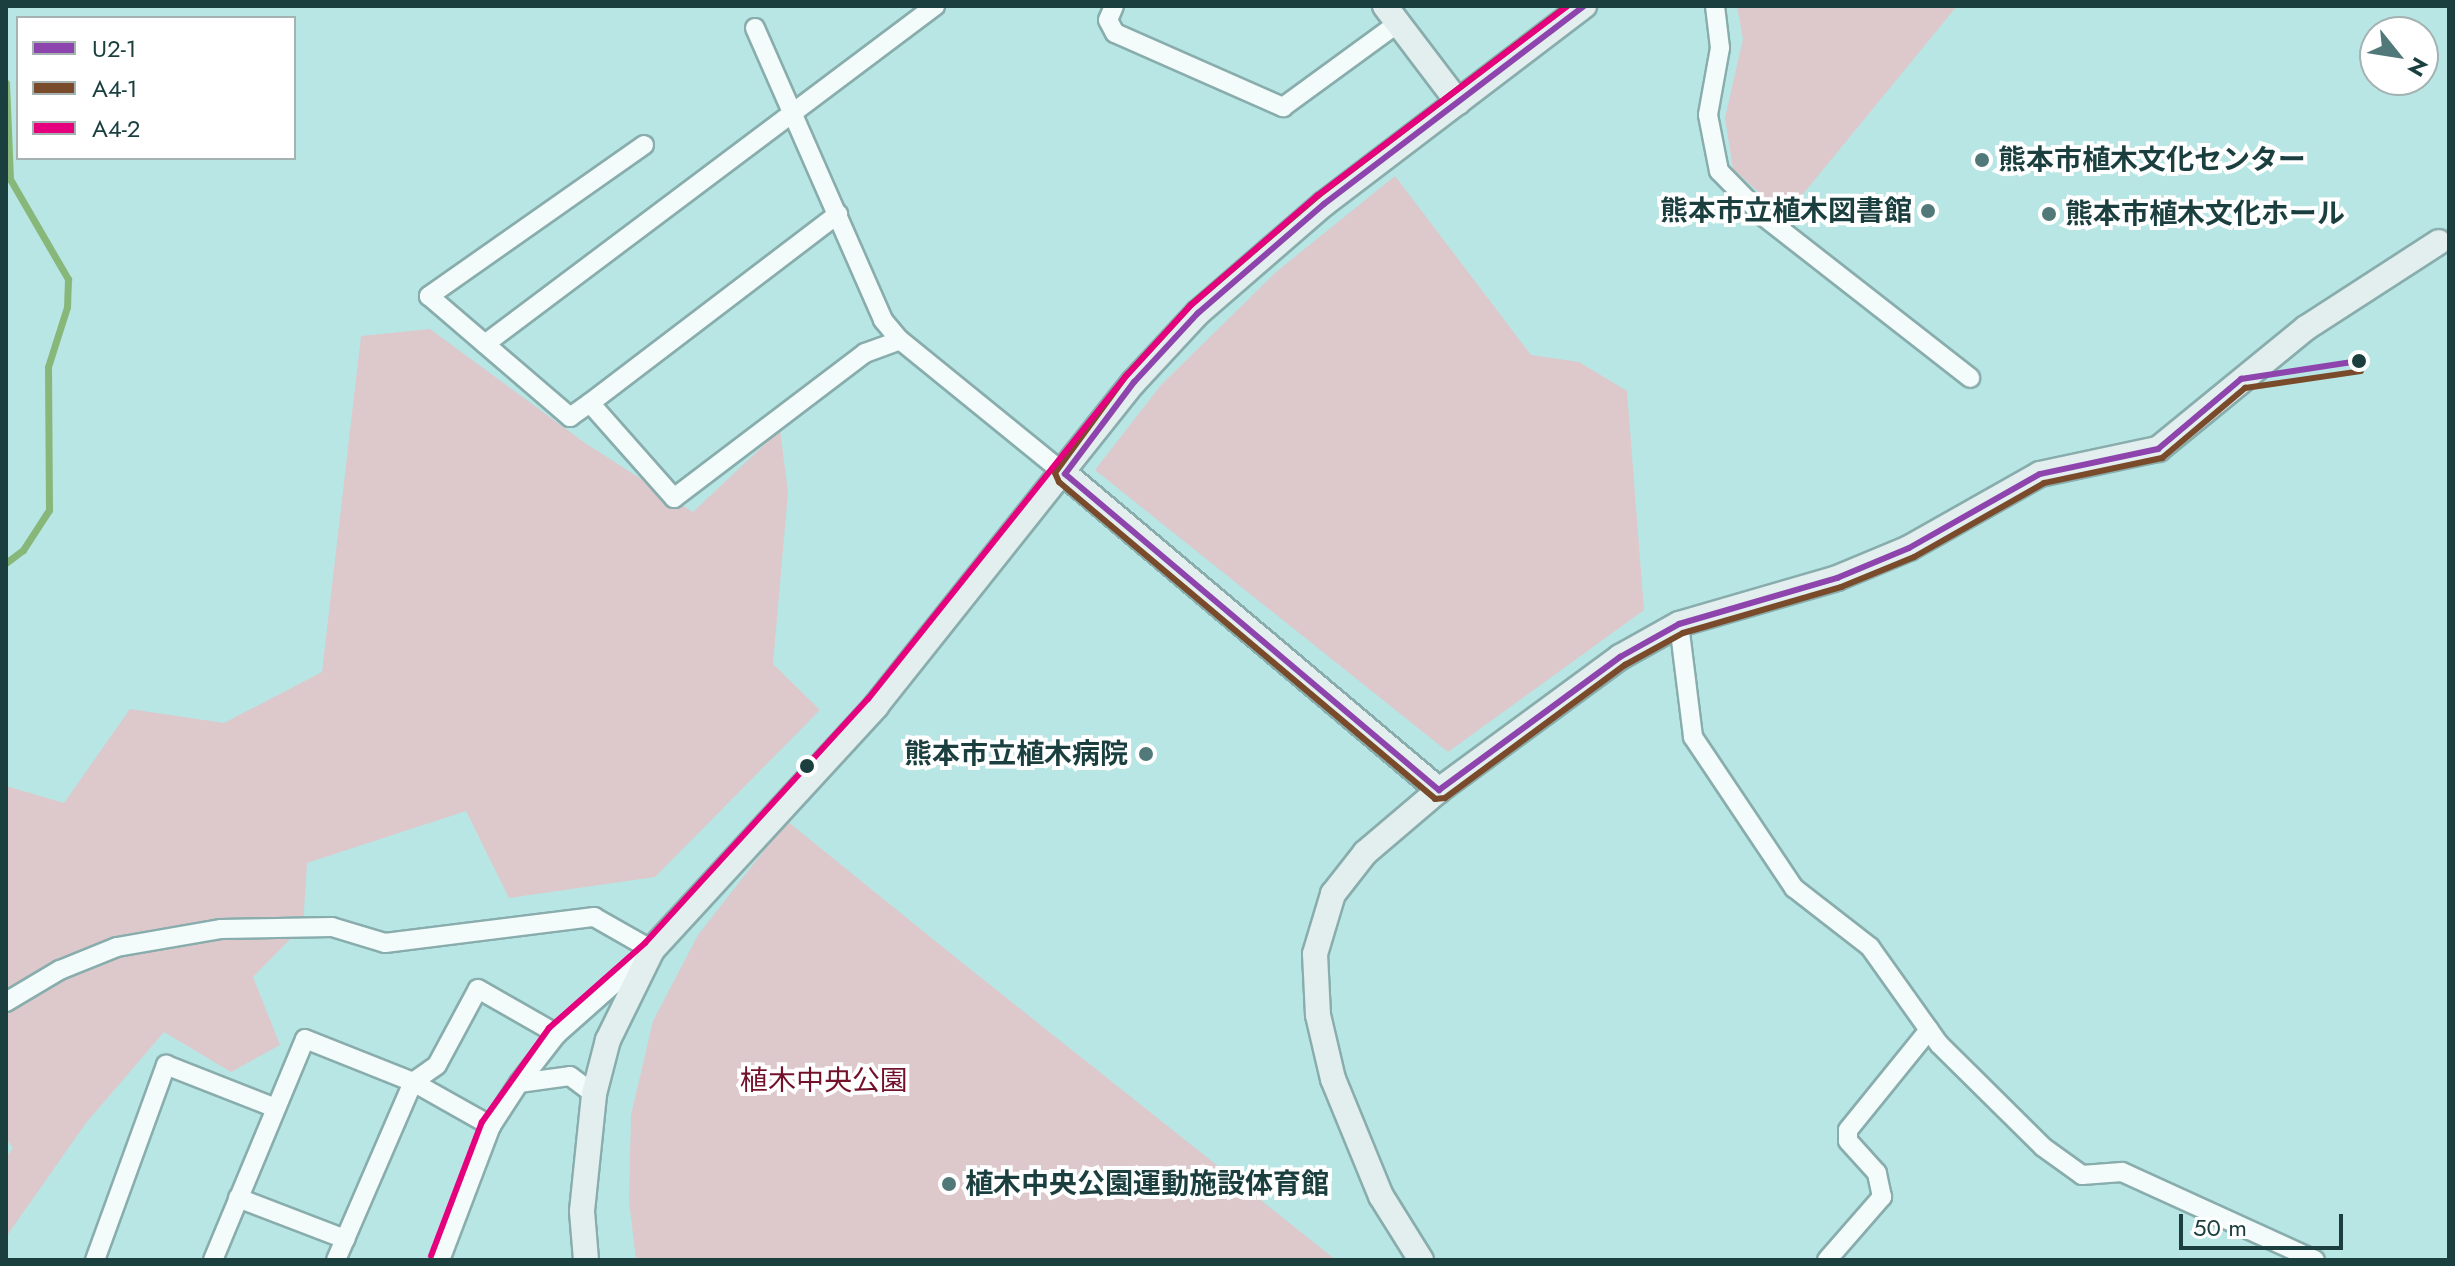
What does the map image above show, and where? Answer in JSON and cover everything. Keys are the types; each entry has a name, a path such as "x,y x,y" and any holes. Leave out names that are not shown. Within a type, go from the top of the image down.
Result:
{"street":[{"path":"485,344 792,108 935,6"},
{"path":"1114,6 1108,20 1115,33 1283,107 1392,14 1458,102"},
{"path":"440,1260 491,1126 557,1034 652,950 876,706 1065,474 1134,382 1198,313 1324,204 1584,6"},
{"path":"1715,6 1720,48 1708,115 1719,171 1763,216 1970,378"},
{"path":"755,28 883,320 900,340 1065,474 1439,790"},
{"path":"644,145 429,296 570,417 838,214"},
{"path":"1421,1260 1381,1196 1333,1079 1318,1015 1315,954 1333,894 1365,853 1439,790 1620,657 1679,624 1837,578 1909,548 2040,474 2158,449 2306,328 2444,238"},
{"path":"590,403 674,498 865,353 900,340"},
{"path":"1679,624 1693,737 1794,888 1870,947 1929,1030 2043,1147 2082,1175 2122,1172 2315,1260"},
{"path":"6,1002 60,970 117,947 221,929 332,927 385,943 594,917 652,950"},
{"path":"586,1260 582,1211 594,1094 608,1040 652,950"},
{"path":"336,1260 413,1082 437,1065 478,989 557,1034"},
{"path":"1827,1260 1882,1197 1877,1173 1847,1133 1929,1030"},
{"path":"213,1260 305,1039 413,1082 491,1126"},
{"path":"95,1260 166,1065 276,1108"},
{"path":"519,1083 570,1076 594,1094"},
{"path":"238,1198 345,1239"}],"green space":[{"path":"1737,6 1957,6 1785,216 1733,169 1725,118 1743,39"},
{"path":"1395,176 1531,355 1579,362 1627,391 1644,610 1448,752 1095,470 1161,385 1276,272"},
{"path":"430,329 585,443 693,512 780,430 788,492 773,664 820,710 655,877 509,898 466,811 307,863 303,926 253,977 280,1045 231,1072 164,1032 86,1123 6,1237 6,1157 13,1148 6,1139 6,786 64,803 130,709 224,723 322,672 361,336"},
{"name":"植木中央公園","path":"787,821 1336,1260 636,1260 629,1201 631,1115 653,1021 698,935"}],"waterway":[{"path":"6,83 10,179 68,279 67,307 48,367 49,510 23,550 6,563"}],"transit line":[{"name":"A4-1","path":"1567,6 1318,196 1191,305 1126,376 1055,473 1059,482 1435,799 1445,798 1625,665 1683,633 1841,587 1914,557 2044,483 2162,458 2245,388 2361,371"},
{"name":"A4-2","path":"431,1256 482,1122 549,1028 645,943 868,699 1127,375 1191,305 1317,196 1567,6"},
{"name":"U2-1","path":"1584,6 1324,204 1198,313 1134,382 1065,474 1439,790 1620,657 1679,624 1837,578 1909,548 2040,474 2158,449 2241,379 2359,361"}],"place":[{"name":"熊本市植木文化センター","path":"1982,160"},
{"name":"熊本市立植木図書館","path":"1928,211"},
{"name":"熊本市植木文化ホール","path":"2049,214"},
{"name":"熊本市立植木病院","path":"1146,754"},
{"name":"植木中央公園運動施設体育館","path":"949,1184"}]}
